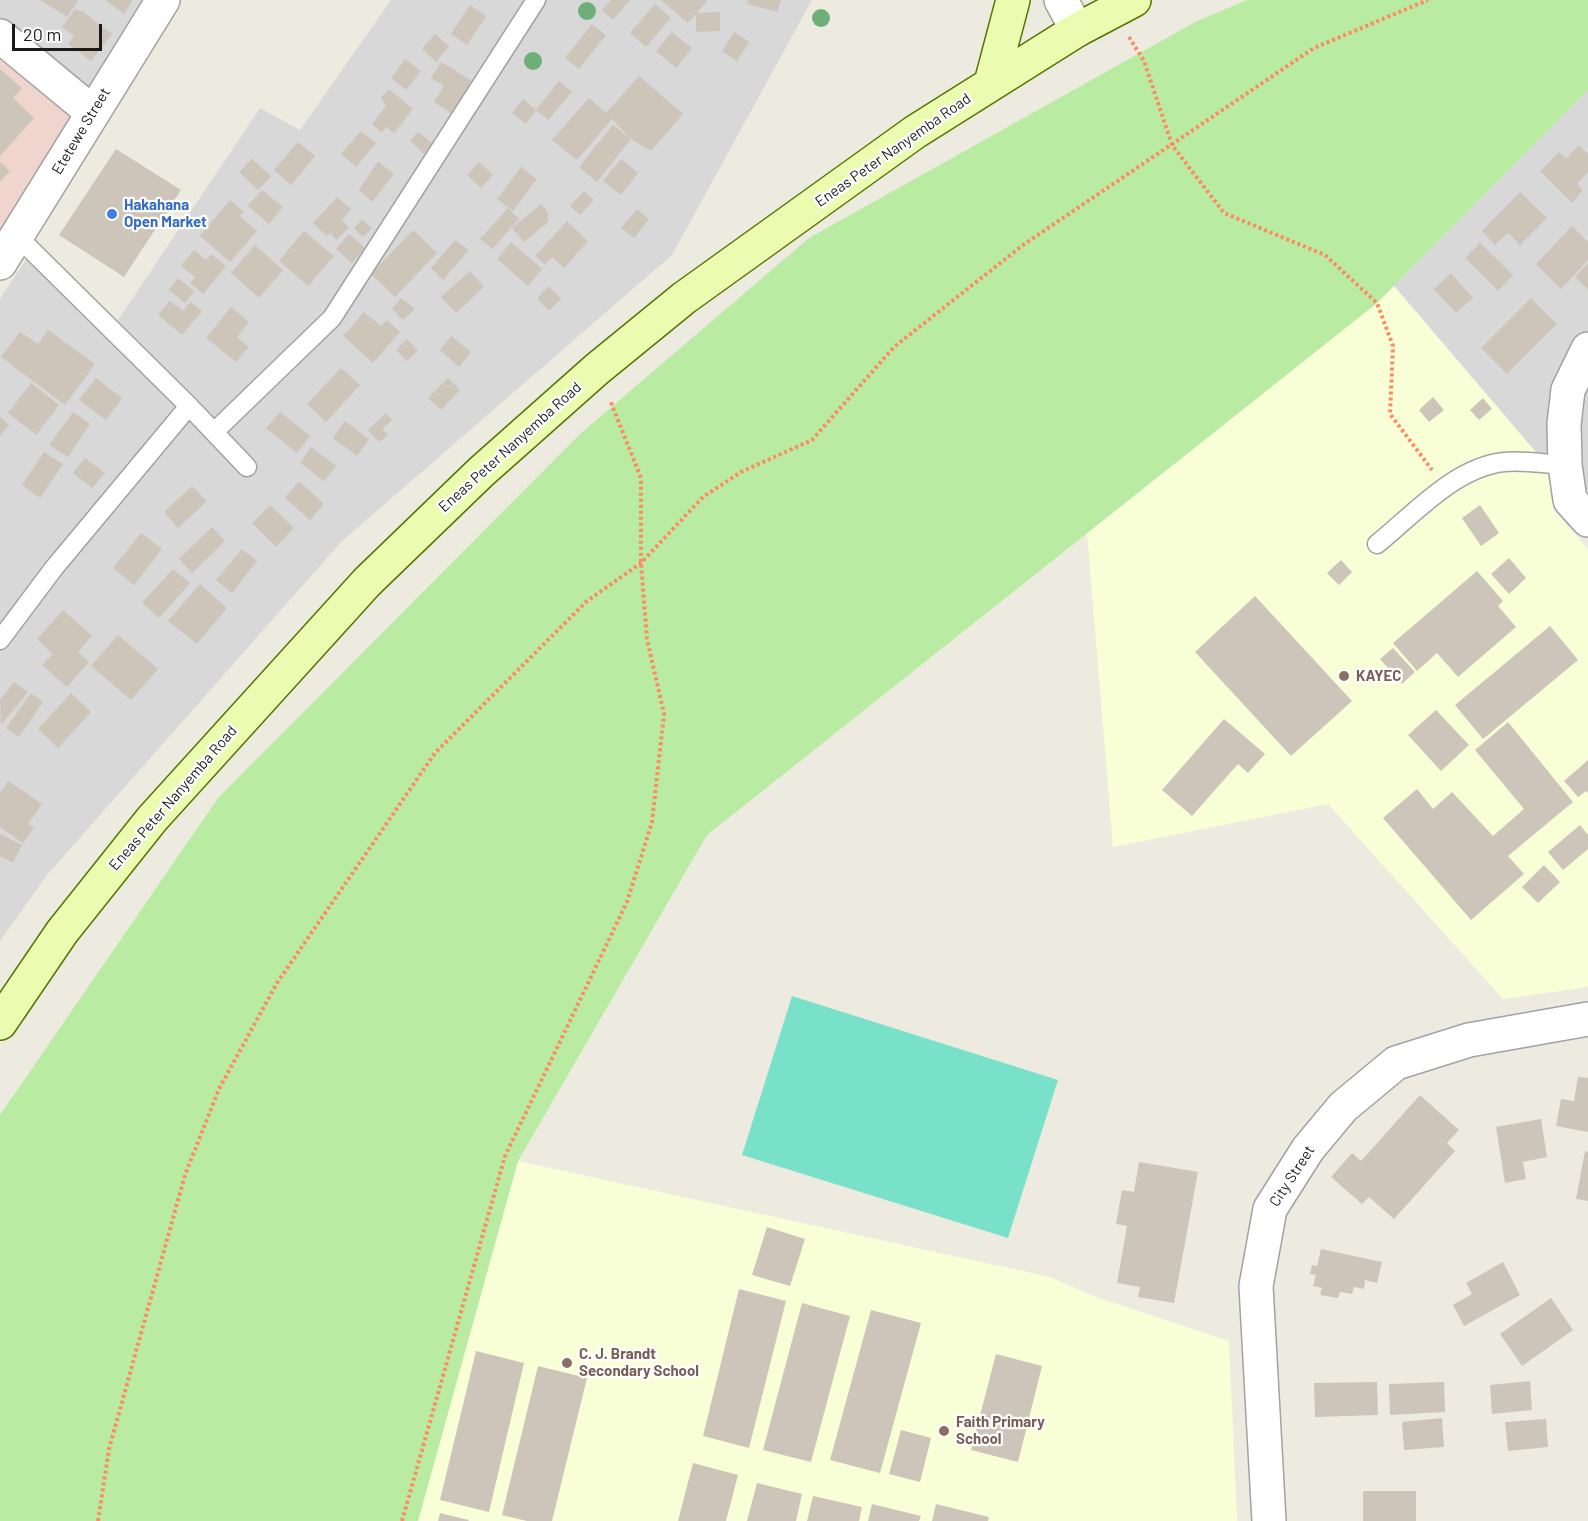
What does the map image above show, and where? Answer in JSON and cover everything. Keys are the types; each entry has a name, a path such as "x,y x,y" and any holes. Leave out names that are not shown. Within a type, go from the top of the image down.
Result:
{"main road":[{"path":"991,83 1013,0"},
{"name":"Eneas Peter Nanyemba Road","path":"0,1023 70,922 152,819 239,721 421,527 597,369 684,298 915,132 1077,30 1124,6"}],"street":[{"name":"Etetewe Street","path":"9,250 163,0"},
{"path":"1061,0 1077,30"},
{"path":"0,36 92,112"},
{"path":"1588,349 1568,390 1564,424 1564,465 1570,500 1588,520"},
{"name":"City Street","path":"1269,1521 1256,1287 1270,1209 1282,1189 1308,1149 1343,1107 1396,1063 1469,1040 1588,1019"}],"lane":[{"path":"214,432 332,318 536,0"},
{"path":"9,250 189,406 247,467"},
{"path":"0,640 54,568 189,406"},
{"path":"1377,544 1446,487 1468,473 1503,462 1564,465"}],"path":[{"path":"98,1521 109,1449 185,1175 219,1089 277,983 435,753 587,601 640,563 703,497 741,472 812,440 894,348 961,294 1102,189 1172,145 1314,48 1428,0"},
{"path":"1124,6 1172,145 1224,213 1325,255 1377,303 1393,345 1390,414 1446,487"},
{"path":"402,1521 505,1156 627,902 652,822 664,714 647,639 640,563 641,478 597,369"}],"shaded area":[{"path":"0,0 149,0 81,104 0,36"},
{"path":"391,0 812,0 672,255 341,542 47,875 0,941 0,299 27,258 114,326 260,108 300,130"},
{"path":"0,36 81,104 0,241"},
{"path":"1588,90 1588,491 1565,465 1546,464 1394,286"},
{"name":"KAYEC","path":"1394,286 1546,464 1554,511 1588,549 1588,987 1503,999 1328,804 1113,847 1087,533 1377,303"},
{"path":"792,996 1058,1080 1008,1238 742,1155"},
{"name":"Faith Primary School","path":"518,1161 1050,1277 1096,1297 1229,1341 1237,1521 418,1521"}],"green space":[{"path":"1247,0 1588,0 1588,90 1377,303 707,835 518,1161 418,1521 0,1521 0,1115 218,798 580,434 809,238 1197,21"}],"building":[{"path":"40,0 78,0 67,17"},
{"path":"105,0 133,0 124,14"},
{"path":"611,0 630,0 613,20 602,10"},
{"path":"661,0 708,0 688,23"},
{"path":"748,0 781,0 777,12 747,4"},
{"path":"655,4 671,18 646,47 630,33"},
{"path":"470,5 486,16 467,45 451,34"},
{"path":"75,9 83,12 112,34 91,61 68,44 74,36 62,27"},
{"path":"720,12 720,31 696,32 696,13"},
{"path":"592,24 606,35 579,69 565,58"},
{"path":"672,32 692,48 676,68 656,51"},
{"path":"734,32 749,42 737,61 722,51"},
{"path":"435,34 449,46 436,62 422,49"},
{"path":"405,59 421,71 406,90 391,78"},
{"path":"441,62 472,81 452,114 434,102 444,86 431,78"},
{"path":"0,69 22,88 13,98 34,118 0,156"},
{"path":"639,76 683,114 651,151 631,139 612,119 577,160 552,140 589,98 606,113"},
{"path":"559,81 572,92 548,120 536,110"},
{"path":"389,89 413,109 394,133 386,127 382,133 372,124 386,106 381,98"},
{"path":"523,99 536,110 526,124 512,113"},
{"path":"613,125 631,139 597,182 579,167"},
{"path":"361,131 376,143 356,167 341,154"},
{"path":"418,132 433,144 424,154 410,141"},
{"path":"298,142 315,156 291,185 274,170"},
{"path":"1579,145 1588,154 1588,172 1577,184 1583,190 1572,203 1540,171 1559,152 1566,159"},
{"path":"116,149 181,190 124,277 59,235"},
{"path":"252,159 271,176 258,190 239,172"},
{"path":"621,159 638,173 621,195 603,181"},
{"path":"378,161 394,174 372,202 359,190"},
{"path":"0,162 10,171 0,182"},
{"path":"479,162 493,175 481,188 467,175"},
{"path":"521,167 537,179 513,211 497,199"},
{"path":"262,190 283,207 269,224 248,206"},
{"path":"584,191 594,200 580,215 570,206"},
{"path":"1520,192 1547,218 1520,245 1508,233 1495,245 1482,231"},
{"path":"337,197 351,209 342,220 349,227 337,240 330,233 327,236 313,223"},
{"path":"230,200 244,212 240,216 257,231 230,262 200,236"},
{"path":"541,204 548,212 548,222 524,242 512,228"},
{"path":"508,208 519,219 492,249 480,239"},
{"path":"637,209 649,219 634,238 621,228"},
{"path":"362,219 372,228 363,237 354,229"},
{"path":"567,221 588,241 564,268 552,257 545,265 535,256"},
{"path":"1572,226 1588,242 1588,260 1561,289 1536,264"},
{"path":"413,230 437,253 395,297 371,274"},
{"path":"304,231 334,256 308,286 279,261"},
{"path":"349,234 365,248 352,263 336,249"},
{"path":"455,240 469,250 443,280 431,268"},
{"path":"511,242 542,269 528,286 497,259"},
{"path":"1480,243 1513,275 1498,291 1465,258"},
{"path":"255,245 283,270 259,298 231,273"},
{"path":"194,250 206,260 211,254 226,266 203,294 190,283 195,277 181,266"},
{"path":"1588,263 1588,290 1575,277"},
{"path":"470,271 484,287 456,313 441,297"},
{"path":"1451,273 1473,298 1456,313 1434,289"},
{"path":"178,278 194,291 185,303 169,290"},
{"path":"549,286 561,299 549,311 537,298"},
{"path":"401,298 415,309 403,320 392,309"},
{"path":"1531,298 1557,324 1507,374 1481,348"},
{"path":"170,301 183,311 190,302 202,311 182,335 158,315"},
{"path":"231,307 249,322 237,337 249,347 236,362 206,338"},
{"path":"364,312 381,326 387,320 400,332 373,363 343,336"},
{"path":"48,330 95,364 65,405 1,357 20,332 38,344"},
{"path":"451,336 471,352 459,367 440,350"},
{"path":"407,339 418,351 407,361 396,350"},
{"path":"341,368 360,385 326,422 307,404"},
{"path":"96,378 122,398 106,420 79,400"},
{"path":"448,378 460,390 441,410 428,398"},
{"path":"31,383 59,405 36,435 8,413"},
{"path":"1433,397 1444,410 1429,422 1419,410"},
{"path":"1483,398 1492,409 1479,420 1470,410"},
{"path":"73,412 90,424 68,457 49,445"},
{"path":"280,412 310,436 297,453 266,428"},
{"path":"386,413 392,420 382,429 388,435 379,442 368,430"},
{"path":"0,417 9,425 0,436"},
{"path":"345,421 369,439 357,456 333,438"},
{"path":"311,447 336,466 324,481 300,463"},
{"path":"44,452 63,464 40,498 22,485"},
{"path":"85,458 105,473 92,488 73,473"},
{"path":"299,481 324,504 310,520 285,498"},
{"path":"192,486 207,501 178,528 164,512"},
{"path":"270,505 294,528 276,547 252,523"},
{"path":"1480,505 1499,533 1481,546 1462,518"},
{"path":"212,527 225,541 192,573 179,559"},
{"path":"141,533 162,549 134,585 113,568"},
{"path":"242,549 257,561 232,593 216,580"},
{"path":"1509,558 1526,578 1509,594 1491,574"},
{"path":"1341,560 1352,572 1339,585 1327,573"},
{"path":"173,569 190,583 159,618 142,603"},
{"path":"1477,571 1503,601 1498,606 1516,627 1458,677 1437,653 1417,671 1393,643"},
{"path":"200,584 227,608 197,644 168,621"},
{"path":"1255,596 1352,701 1291,756 1195,652"},
{"path":"63,610 92,636 78,652 89,662 67,687 42,665 53,654 37,639"},
{"path":"1550,626 1578,660 1483,739 1455,705"},
{"path":"118,635 158,669 131,700 91,666"},
{"path":"1393,648 1415,672 1402,684 1380,659"},
{"path":"14,682 28,692 1,725 0,700"},
{"path":"31,693 43,702 19,737 6,728"},
{"path":"71,693 91,712 58,748 38,729"},
{"path":"1436,710 1469,745 1441,771 1408,735"},
{"path":"1224,719 1265,754 1248,773 1238,764 1192,816 1162,790"},
{"path":"1508,722 1573,802 1508,856 1524,874 1471,920 1383,818 1417,789 1433,809 1452,792 1493,836 1524,809 1475,750"},
{"path":"1588,760 1588,793 1586,791 1578,797 1564,781"},
{"path":"8,781 42,804 28,824 34,828 23,843 0,827 0,793"},
{"path":"1580,825 1588,835 1588,849 1563,870 1548,852"},
{"path":"0,834 22,845 13,863 0,856"},
{"path":"1544,865 1560,882 1538,903 1522,887"},
{"path":"1578,1077 1588,1078 1588,1132 1556,1126 1561,1099 1574,1101"},
{"path":"1420,1095 1459,1130 1447,1143 1455,1151 1394,1219 1369,1197 1362,1204 1331,1177 1352,1153 1361,1161"},
{"path":"1541,1119 1547,1157 1523,1162 1526,1179 1505,1183 1496,1127"},
{"path":"1585,1151 1588,1152 1588,1201 1576,1199"},
{"path":"1139,1162 1198,1172 1174,1303 1138,1297 1140,1287 1117,1283 1127,1226 1116,1224 1122,1190 1134,1192"},
{"path":"767,1227 805,1239 790,1286 752,1275"},
{"path":"1321,1249 1382,1262 1377,1283 1365,1280 1364,1289 1354,1287 1352,1294 1340,1292 1338,1298 1320,1295 1322,1288 1313,1286 1316,1275 1310,1274 1312,1265 1317,1266"},
{"path":"1503,1262 1520,1295 1464,1326 1453,1305 1472,1294 1466,1283"},
{"path":"739,1289 786,1301 749,1448 703,1436"},
{"path":"1551,1298 1573,1330 1522,1366 1500,1334"},
{"path":"802,1303 850,1316 811,1462 763,1450"},
{"path":"871,1310 921,1323 880,1473 830,1460"},
{"path":"476,1351 524,1363 489,1512 440,1500"},
{"path":"996,1354 1042,1366 1018,1462 971,1450"},
{"path":"538,1366 587,1378 552,1521 527,1521 502,1515"},
{"path":"1530,1381 1532,1410 1492,1414 1490,1385"},
{"path":"1377,1382 1378,1415 1315,1417 1314,1383"},
{"path":"1444,1382 1445,1412 1390,1415 1389,1384"},
{"path":"1442,1418 1444,1447 1404,1450 1402,1422"},
{"path":"1546,1419 1548,1447 1508,1451 1505,1422"},
{"path":"901,1430 931,1438 920,1482 889,1474"},
{"path":"693,1463 738,1475 726,1521 678,1521"},
{"path":"757,1483 802,1494 796,1521 747,1521"},
{"path":"1363,1491 1416,1491 1416,1521 1363,1521"},
{"path":"813,1496 862,1507 859,1521 807,1521"},
{"path":"872,1504 921,1516 919,1521 868,1521"},
{"path":"936,1504 989,1517 988,1521 932,1521"},
{"path":"440,1513 469,1520 438,1521"}],"place":[{"name":"Hakahana Open Market","path":"112,214"},
{"name":"KAYEC","path":"1344,676"},
{"name":"C. J. Brandt Secondary School","path":"567,1363"},
{"name":"Faith Primary School","path":"944,1431"}]}
